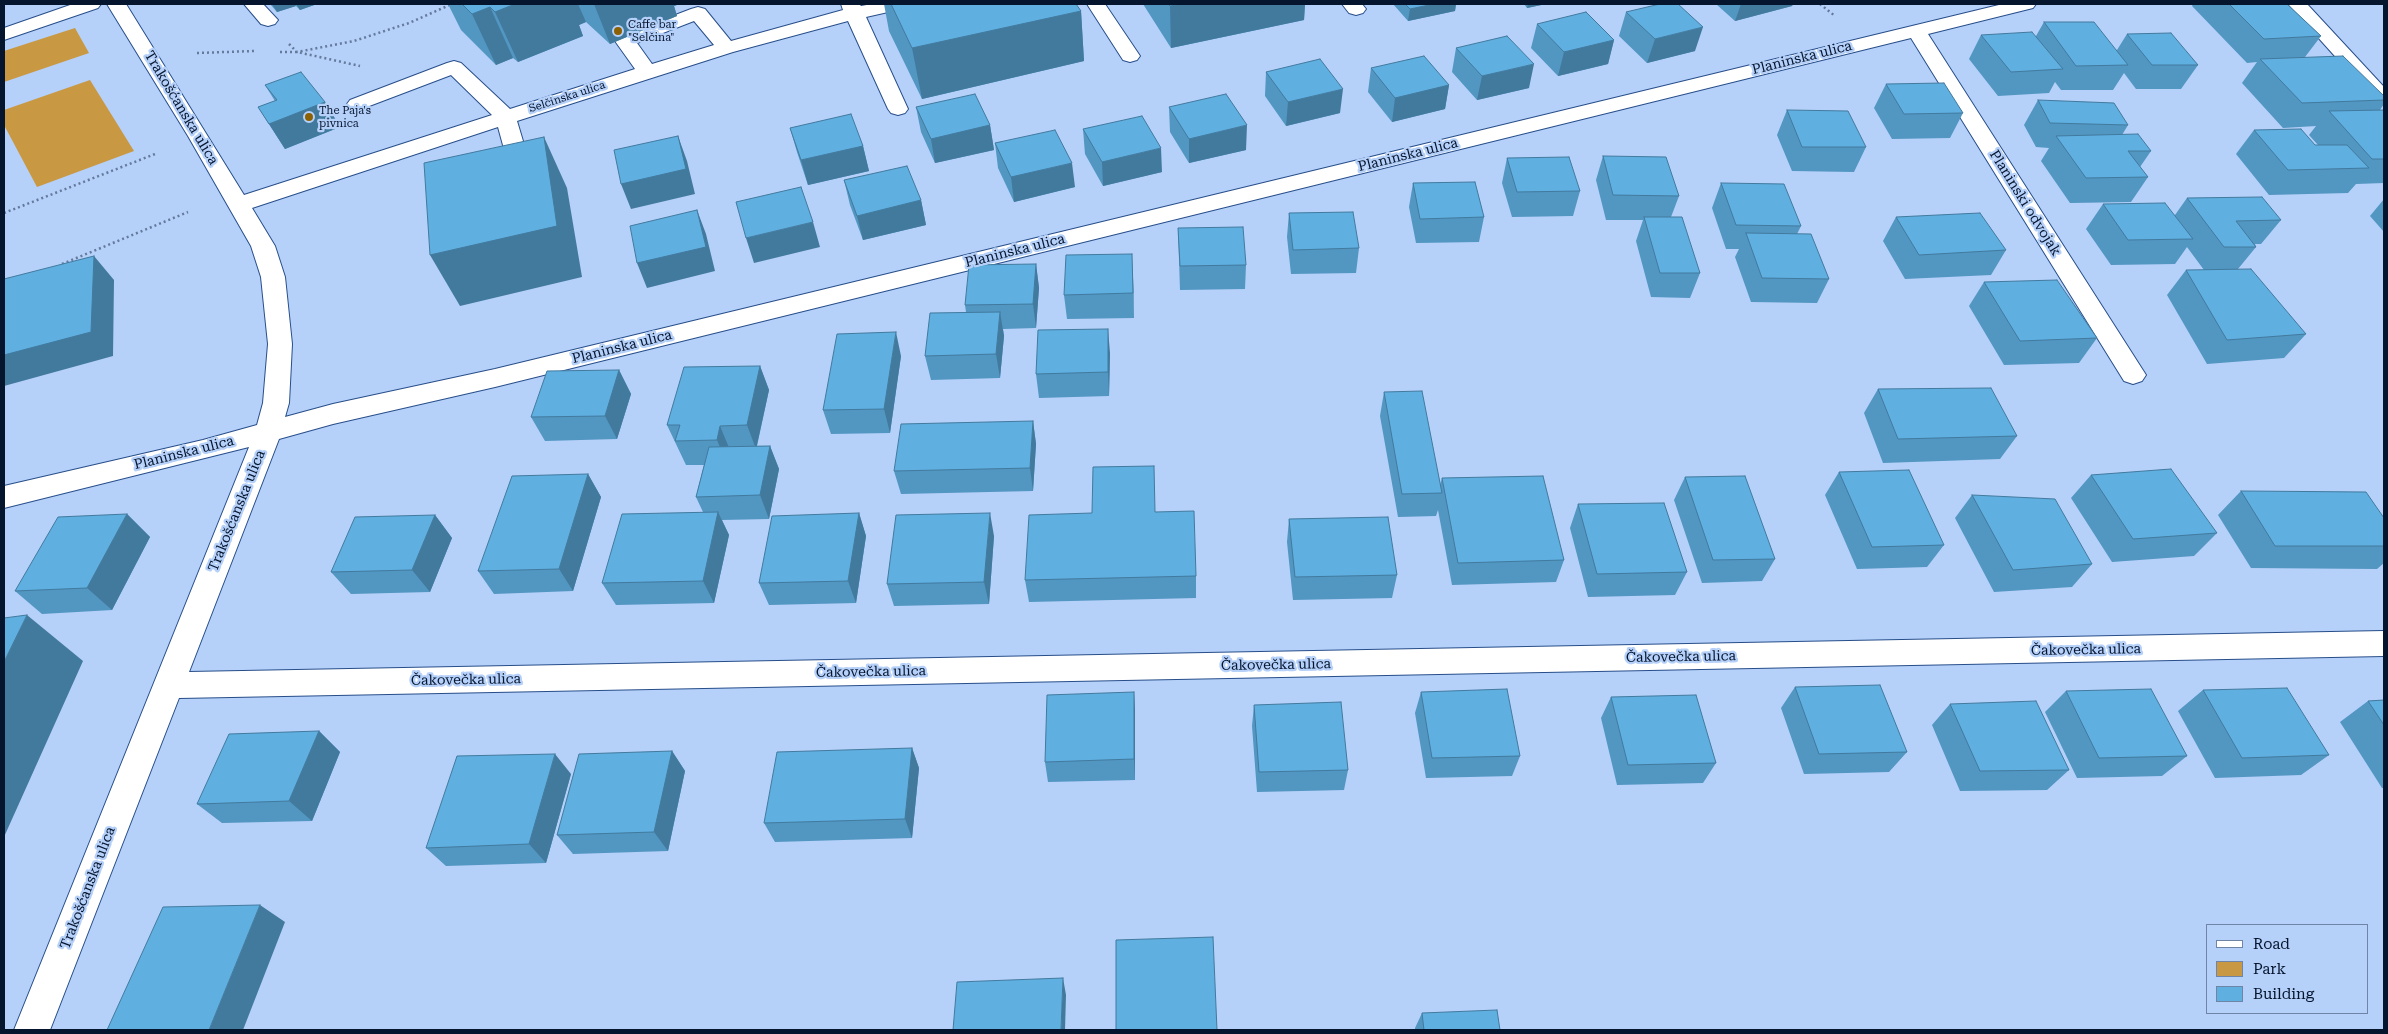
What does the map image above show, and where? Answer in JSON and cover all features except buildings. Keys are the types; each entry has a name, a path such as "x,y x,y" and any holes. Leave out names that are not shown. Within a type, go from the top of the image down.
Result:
{"street":[{"path":"4,34 91,4"},
{"name":"Trakošćanska ulica","path":"32,1030 269,431 276,404 280,354 278,309 273,277 263,246 117,4"},
{"path":"252,4 268,20"},
{"name":"Selčinska ulica","path":"239,204 506,116 853,8 899,4"},
{"path":"1096,4 1130,56"},
{"name":"Planinska ulica","path":"4,497 203,450 333,414 495,378 2026,4"},
{"path":"2297,4 2384,98"},
{"path":"853,8 898,110"},
{"path":"647,72 625,41 698,13 726,48"},
{"name":"Planinski odvojak","path":"1916,30 2134,375"},
{"path":"357,104 454,67 506,116 526,187"},
{"name":"Čakovečka ulica","path":"167,685 2384,644"}],"path":[{"path":"278,52 297,52 354,41 409,23 452,4"},
{"path":"197,53 258,52"},
{"path":"297,52 365,67"},
{"path":"4,213 155,154"},
{"path":"57,266 188,212"}],"green space":[{"path":"75,28 89,53 4,82 4,51"},
{"path":"90,80 134,151 37,187 4,125 4,110"}],"place":[{"name":"Caffe bar \"Selčina\"","path":"618,31"},
{"name":"The Paja's pivnica","path":"309,117"}]}
